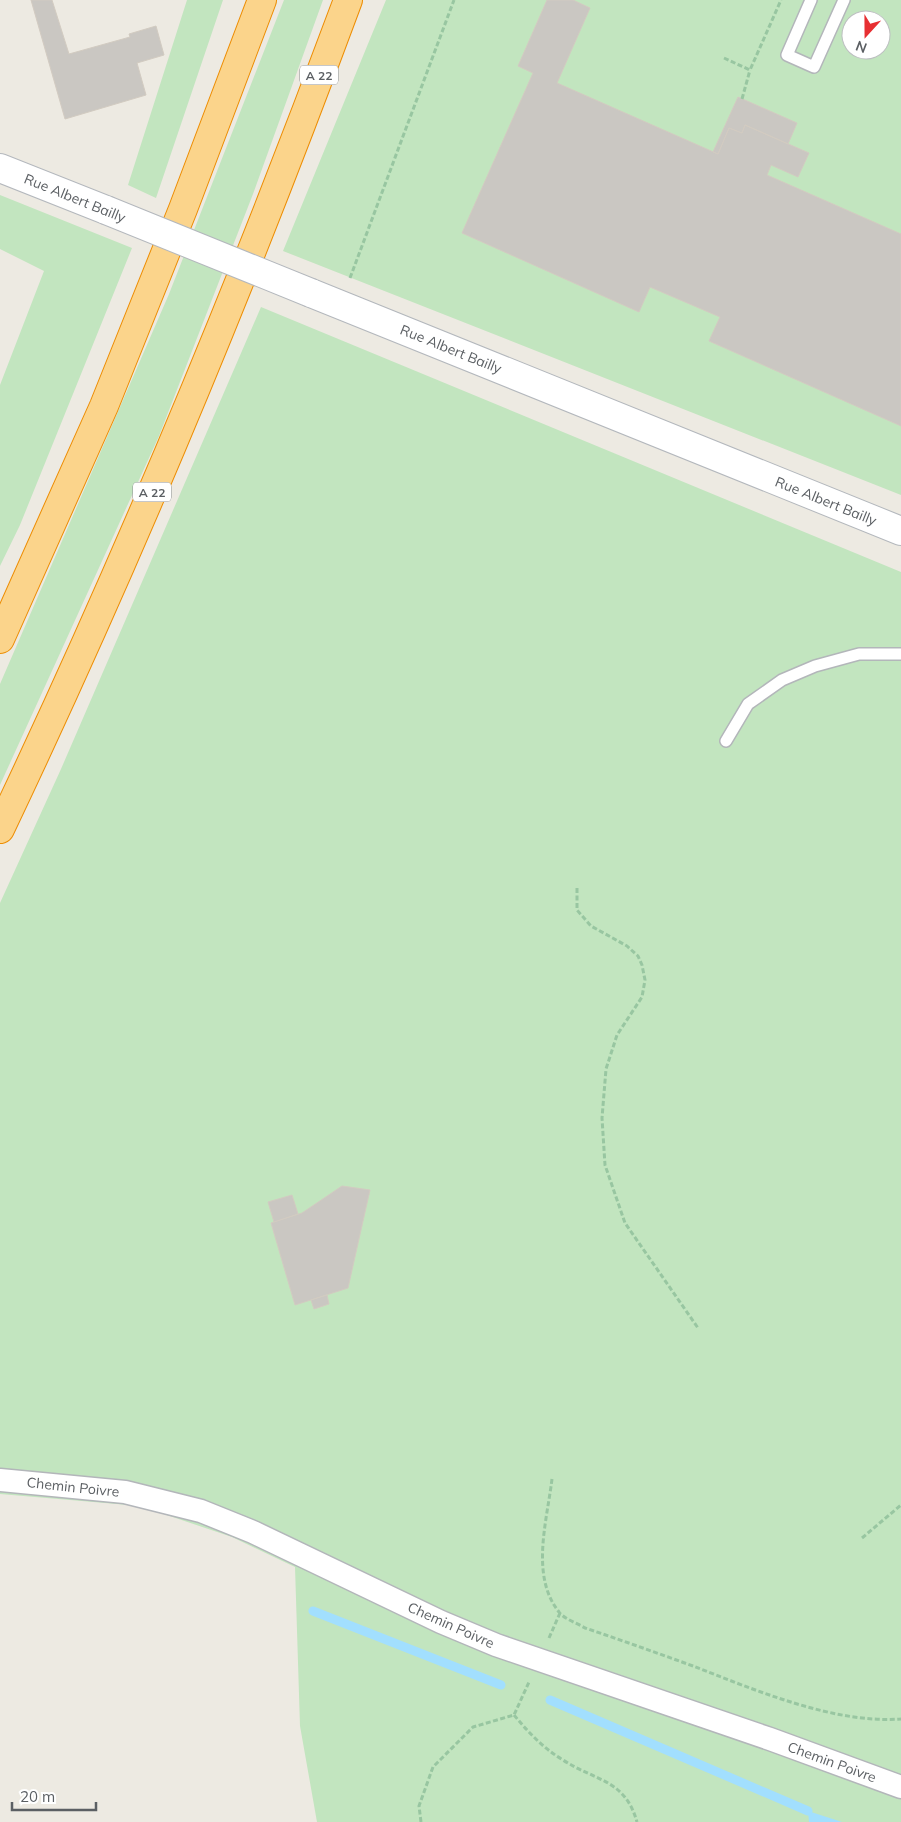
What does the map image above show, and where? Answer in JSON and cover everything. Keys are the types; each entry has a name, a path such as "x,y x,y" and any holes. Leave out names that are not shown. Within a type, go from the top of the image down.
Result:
{"highway":[{"path":"0,639 104,406 187,200 262,0"},
{"name":"A 22","path":"0,829 49,727 132,539 204,367 291,150 348,0"},
{"path":"291,150 361,0"}],"main road":[{"name":"Rue Albert Bailly","path":"0,168 901,531"}],"street":[{"name":"Chemin Poivre","path":"0,1480 125,1492 201,1511 253,1532 447,1625 538,1660 770,1739 901,1787"}],"lane":[{"path":"811,0 788,55 814,67 844,0"},
{"path":"726,741 748,704 782,680 815,666 859,654 901,654"}],"path":[{"path":"348,282 454,0"},
{"path":"742,99 750,70 781,0"},
{"path":"724,58 750,70"},
{"path":"577,888 577,910 591,926 627,946 638,956 645,980 642,997 617,1035 606,1069 602,1118 605,1165 624,1223 698,1328"},
{"path":"552,1479 542,1558 547,1592 560,1613 585,1628 759,1692 839,1714 878,1721 901,1719"},
{"path":"862,1538 901,1505"},
{"path":"514,1715 560,1613"},
{"path":"421,1822 419,1806 433,1767 473,1727 514,1715"},
{"path":"514,1715 533,1738 563,1761 621,1791 633,1807 637,1822"}],"green space":[{"path":"187,0 223,0 156,198 128,185"},
{"path":"284,0 323,0 253,194 159,436 0,785 0,684 169,294"},
{"path":"386,0 901,0 901,495 283,251"},
{"path":"0,195 132,248 20,525 0,566 0,385 44,271 0,249"},
{"path":"261,307 901,572 901,1822 317,1822 300,1726 295,1567 232,1537 140,1506 0,1494 0,903 61,769"}],"water":[{"path":"808,1811 842,1822 809,1822"}],"building":[{"path":"31,0 52,0 69,54 130,37 129,34 156,26 164,55 137,63 146,95 65,119"},
{"path":"547,0 573,0 590,8 557,83 718,154 729,128 742,133 745,125 809,153 798,177 771,165 767,175 901,234 901,426 709,341 720,317 650,287 639,312 462,233 533,73 518,66"},
{"path":"738,97 797,123 788,144 745,125 742,133 729,128 718,154 713,152"},
{"path":"342,1186 370,1190 348,1288 295,1305 271,1223 302,1213"},
{"path":"292,1195 298,1214 274,1222 268,1202"},
{"path":"327,1295 329,1304 314,1309 311,1300"}],"waterway":[{"path":"313,1611 501,1685"},
{"path":"550,1700 808,1811"}]}
